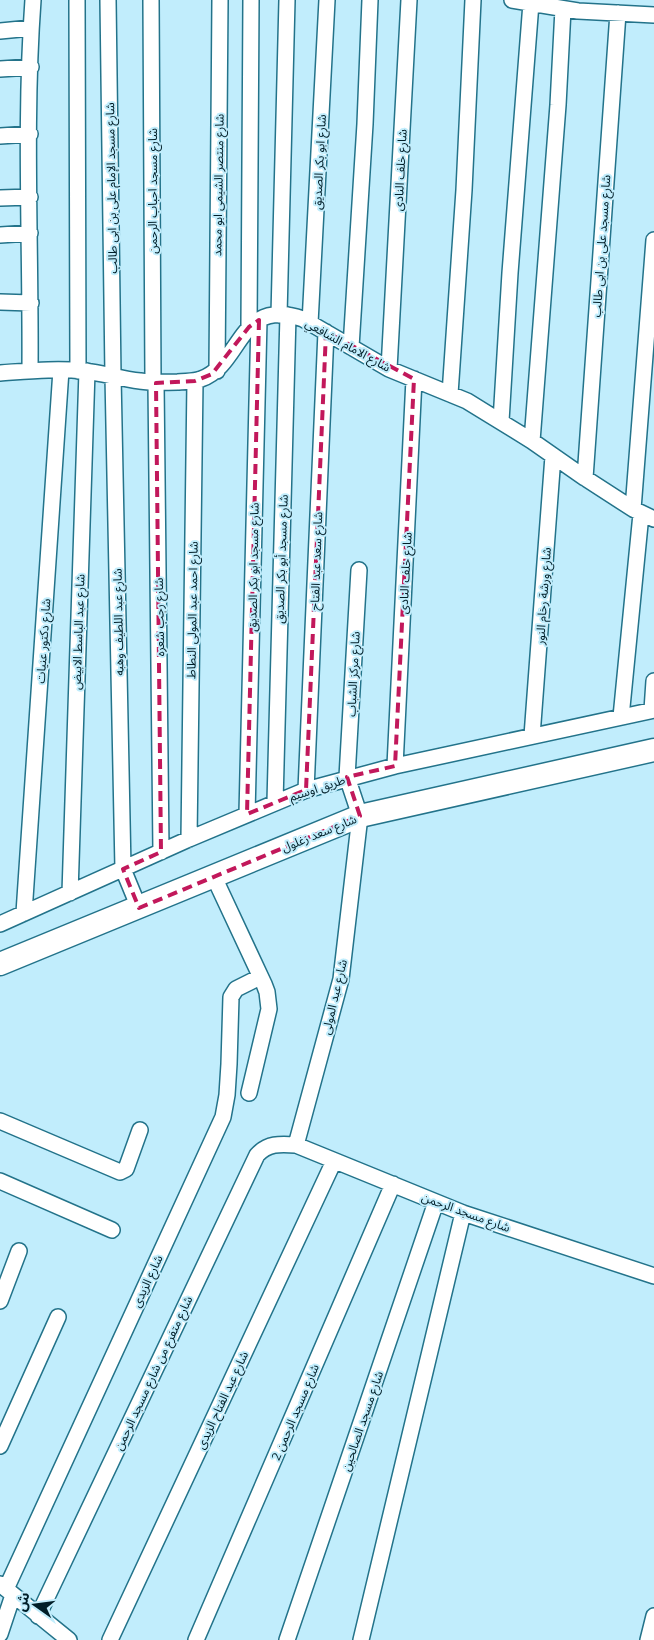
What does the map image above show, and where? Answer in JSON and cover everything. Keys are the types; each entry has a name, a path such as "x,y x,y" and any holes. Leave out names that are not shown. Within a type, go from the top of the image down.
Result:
{"street":[{"path":"30,370 30,134 33,0"},
{"name":"شارع عبد الباسط الابيض","path":"70,893 82,371 77,0"},
{"name":"شارع مسجد الإمام على بن ابى طالب","path":"108,0 113,376"},
{"name":"شارع مسجد احباب الرحمن","path":"151,0 154,382"},
{"name":"شارع منتصر الشيمى ابو محمد","path":"216,370 220,0"},
{"name":"شارع مسجد ابو بكر الصديق","path":"247,814 254,324 251,0"},
{"name":"شارع مسجد أبو بكر الصديق","path":"275,802 288,0"},
{"name":"شارع ابو بكر الصديق","path":"310,323 328,0"},
{"path":"351,347 365,124 370,0"},
{"name":"شارع خلف النادى","path":"389,369 409,0"},
{"path":"450,394 464,190 473,0"},
{"path":"512,0 563,9 624,9 654,14"},
{"path":"501,421 510,273 531,3"},
{"path":"532,441 558,105 563,9"},
{"name":"شارع مسجد على بن ابى طالب","path":"585,478 624,9"},
{"path":"0,31 31,28"},
{"path":"0,68 31,67"},
{"path":"0,136 30,134"},
{"path":"0,198 30,197"},
{"path":"0,235 30,234"},
{"path":"621,717 643,514 654,240"},
{"path":"0,302 31,302"},
{"path":"0,373 30,370 61,370 82,371 154,382 195,381 206,377 216,370 254,324 283,315"},
{"name":"شارع الامام الشافعي","path":"283,315 303,319 389,369 467,401 501,421 585,478 643,514"},
{"name":"شارع سعد عبد الفتاح","path":"306,790 326,332"},
{"name":"شارع دكتور عنيات","path":"24,913 61,370"},
{"name":"شارع عبد اللطيف وهبه","path":"113,376 124,869 139,908"},
{"name":"شارع خلف النادى","path":"395,766 414,379"},
{"name":"شارع احمد عبد المولى النطاط","path":"189,840 195,381"},
{"name":"شارع رجب شعره","path":"154,382 161,852"},
{"name":"شارع ورشة رخام النور","path":"532,736 553,456"},
{"name":"شارع مركز الشباب","path":"347,778 359,570"},
{"path":"653,710 654,681"},
{"name":"طريق اوسيم","path":"0,924 247,814 306,790 395,766 653,710"},
{"name":"شارع سعد زغلول","path":"0,964 360,816 654,750"},
{"path":"347,778 360,816"},
{"name":"شارع عبد المولى","path":"296,1145 341,979 360,816"},
{"path":"214,876 268,992 269,1009 249,1093"},
{"name":"شارع الزيدى","path":"6,1589 223,1117 229,1072 231,997 236,989 260,976"},
{"path":"0,1122 120,1172 126,1169 140,1130"},
{"name":"شارع متفرع من شارع مسجد الرحمن","path":"44,1627 256,1155 263,1148 271,1144 280,1144"},
{"name":"شارع مسجد الرحمن","path":"280,1144 296,1145 463,1213 654,1276"},
{"name":"شارع عبد الفتاح الزيدى","path":"110,1640 334,1161"},
{"path":"0,1181 112,1230"},
{"name":"شارع مسجد الرحمن 2","path":"196,1640 393,1184"},
{"name":"شارع مسجد الصالحين","path":"287,1640 436,1202"},
{"path":"362,1640 463,1213"},
{"path":"0,1301 7,1263 20,1251"},
{"path":"0,1446 58,1317"},
{"path":"6,1589 44,1627 69,1640"},
{"path":"0,1634 6,1589"},
{"path":"648,1640 654,1616"}],"highlighted area":[{"path":"259,320 247,814 306,790 326,332 414,379 395,766 347,777 360,816 139,908 123,869 161,852 156,383 195,381 212,374 249,327"}]}
